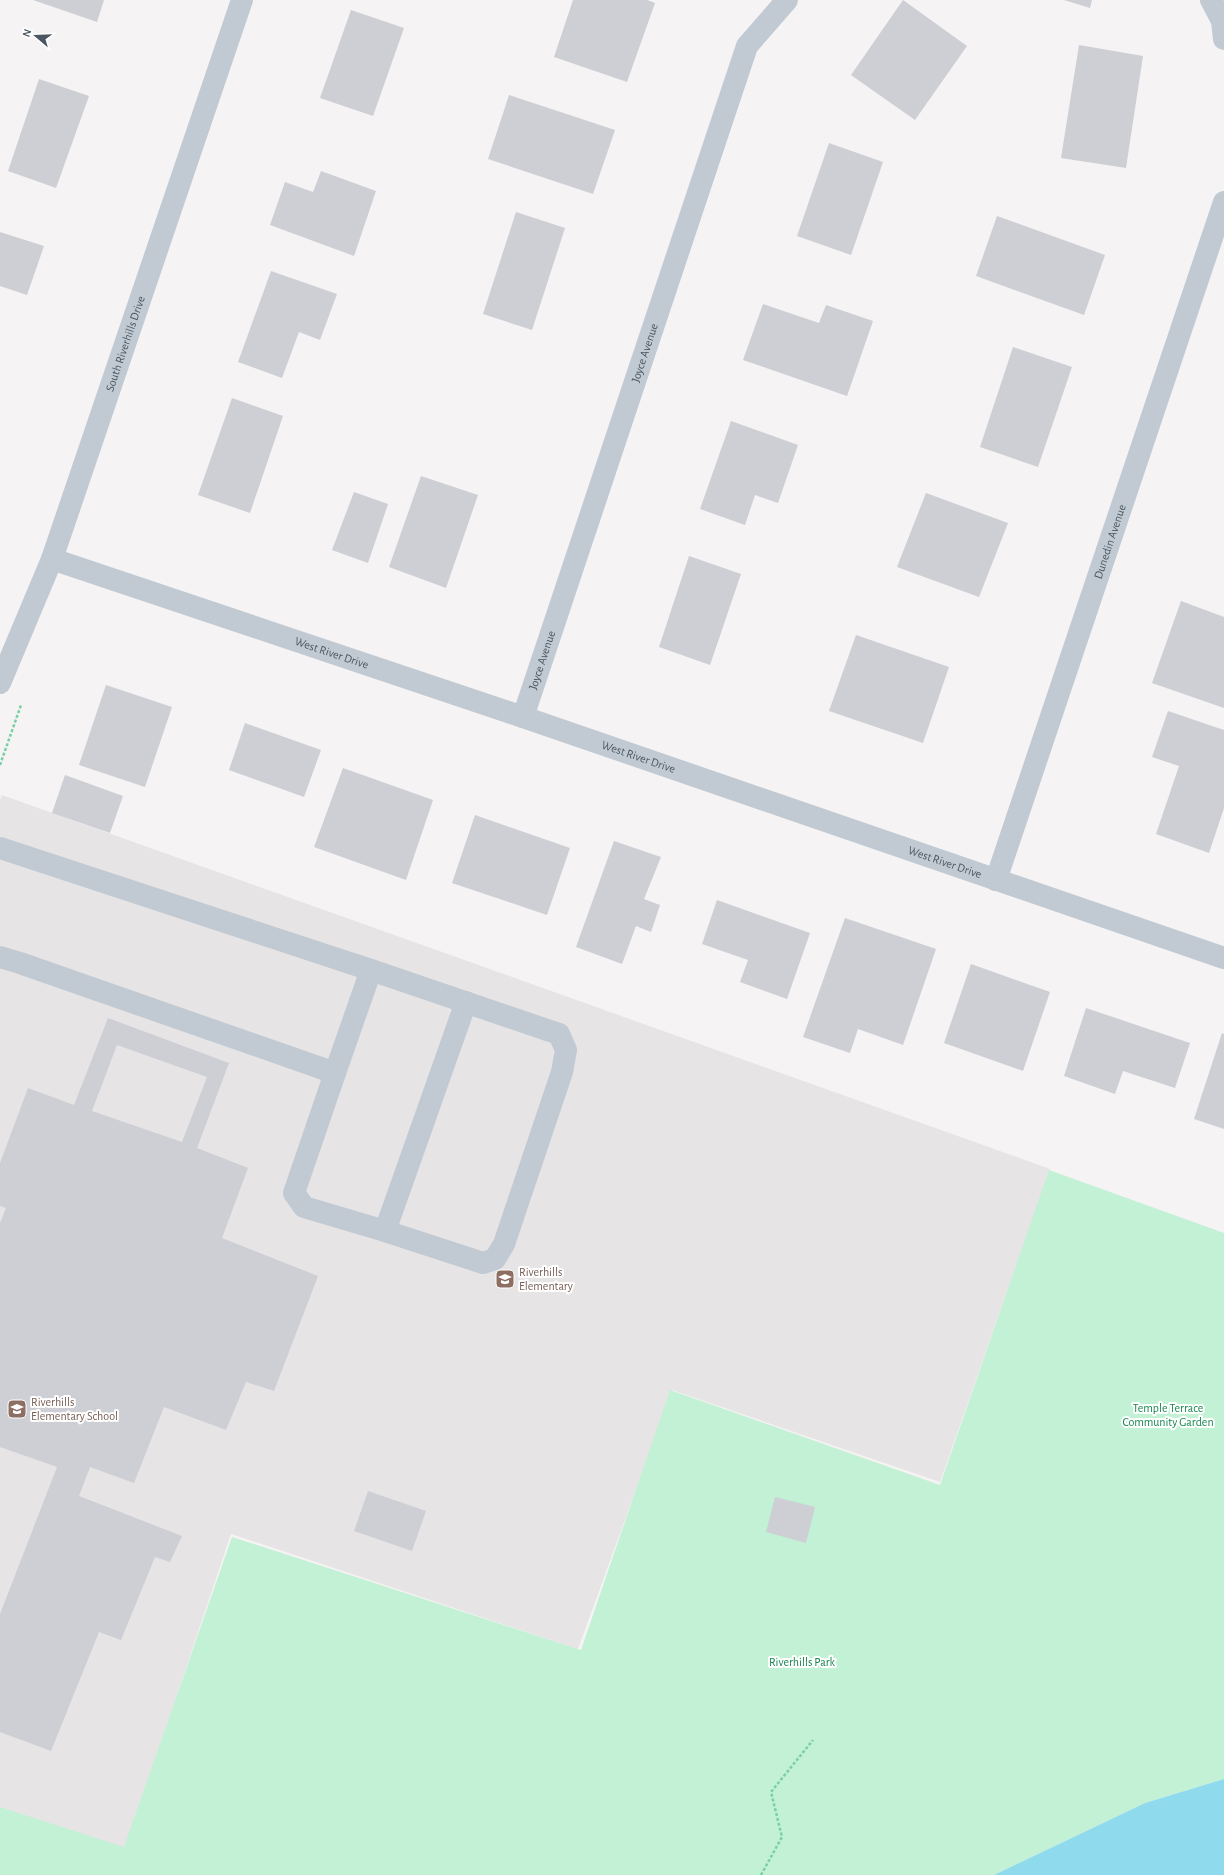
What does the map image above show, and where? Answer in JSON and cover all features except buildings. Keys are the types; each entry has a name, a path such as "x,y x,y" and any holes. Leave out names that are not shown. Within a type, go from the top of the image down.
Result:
{"street":[{"name":"South Riverhills Drive","path":"0,683 52,559 242,0"},
{"name":"Joyce Avenue","path":"523,717 747,46 787,0"},
{"path":"1210,0 1222,21 1224,39"},
{"name":"Dunedin Avenue","path":"996,880 1224,202"},
{"name":"West River Drive","path":"52,559 523,717 1224,958"},
{"path":"0,848 371,970 559,1034 566,1050 562,1072 504,1244 495,1259 483,1263 385,1231 304,1207 294,1193 371,970"},
{"path":"0,957 28,965 335,1073"},
{"path":"385,1231 466,1002"}],"path":[{"path":"761,1875 782,1837 771,1792 813,1740"}],"shaded area":[{"name":"Riverhills Elementary","path":"2,795 1050,1169 940,1482 672,1390 578,1649 231,1534 125,1849 0,1808 0,800"}],"green space":[{"name":"Riverhills Park","path":"1049,1170 1224,1233 1224,1779 1145,1803 994,1875 0,1875 0,1807 124,1847 232,1537 581,1650 670,1390 940,1485"}],"water":[{"path":"1224,1779 1224,1875 994,1875 1145,1803"}],"place":[{"name":"Riverhills Elementary","path":"505,1279"},
{"name":"Riverhills Elementary School","path":"17,1409"}],"park label":[{"name":"Temple Terrace Community Garden","path":"1168,1415"}]}
